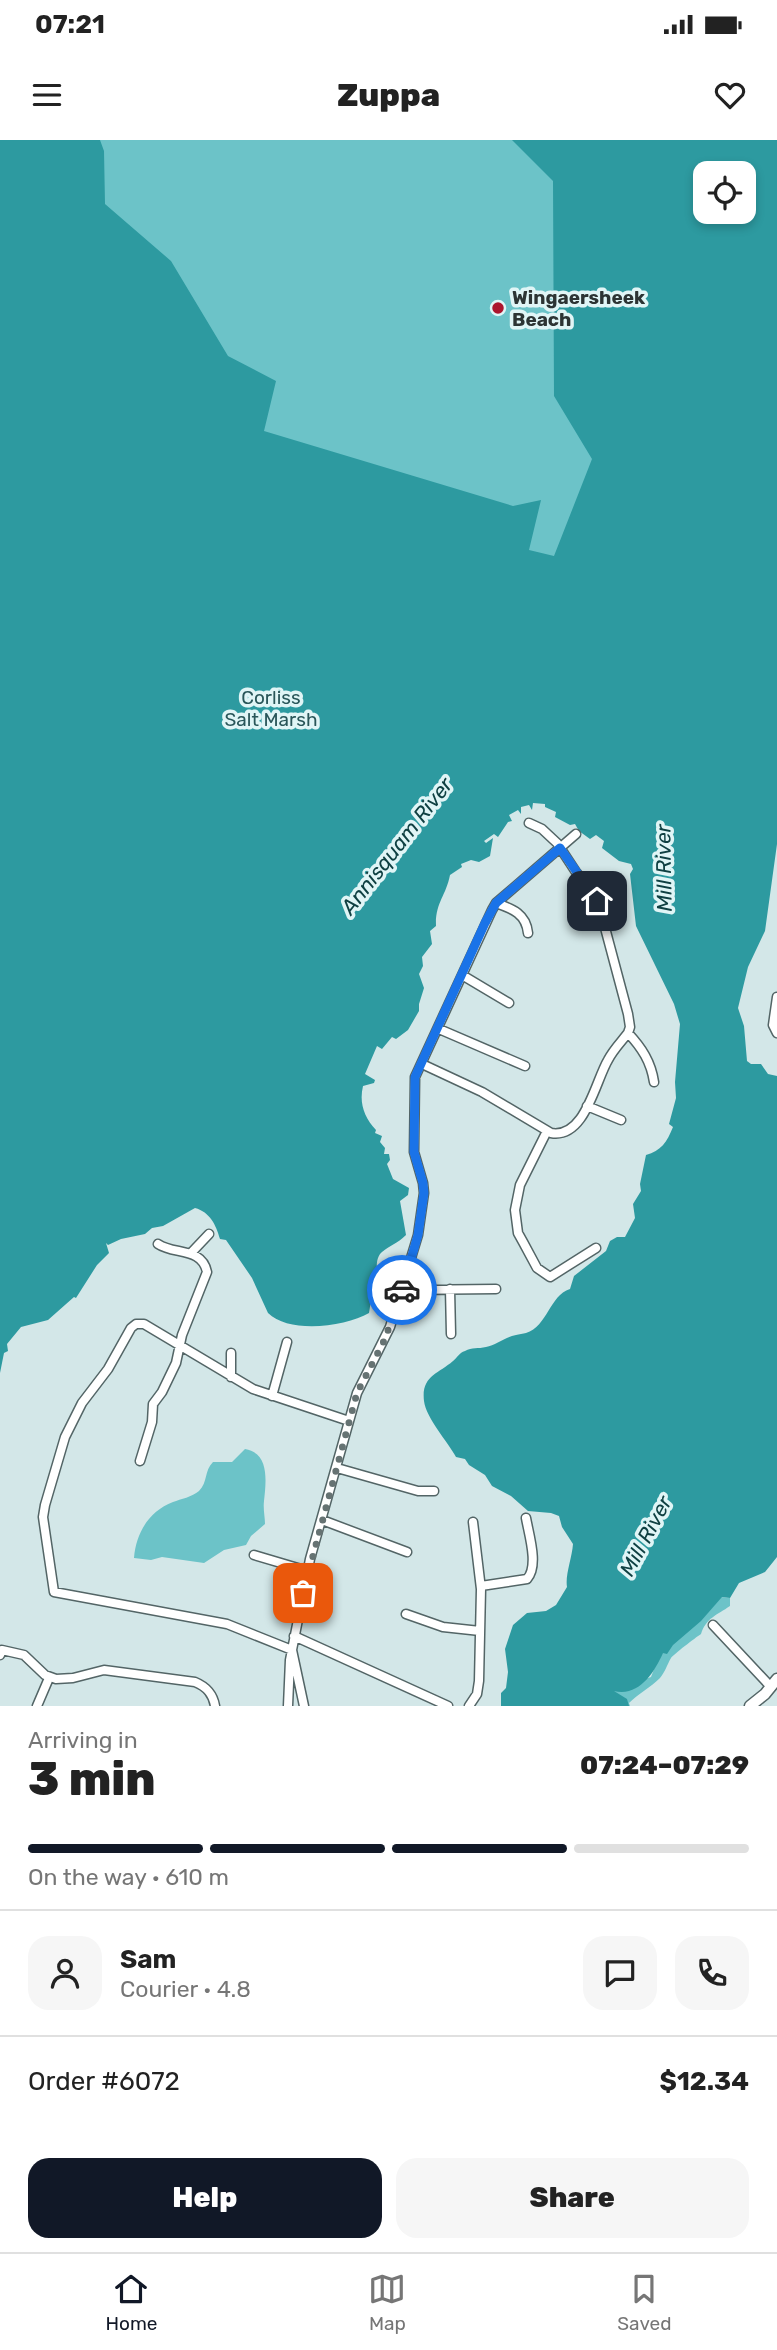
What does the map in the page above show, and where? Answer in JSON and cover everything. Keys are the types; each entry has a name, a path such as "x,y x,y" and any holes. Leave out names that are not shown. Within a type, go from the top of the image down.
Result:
{"main road":[{"path":"750,1706 774,1683"}],"street":[{"path":"422,1064 482,1092 547,1131 559,1134 565,1133 576,1124 607,1061 628,1033 629,1021 597,901 560,848 542,829 529,823"},
{"path":"288,1706 294,1636 308,1571 349,1421 361,1385 390,1327 418,1235 424,1193 414,1152 415,1077 496,903 576,834"},
{"path":"496,903 520,915 526,921 528,933"},
{"path":"462,975 509,1003"},
{"path":"777,997 773,1025 777,1033"},
{"path":"439,1029 525,1066"},
{"path":"628,1033 641,1046 648,1059 654,1082"},
{"path":"587,1106 621,1120"},
{"path":"547,1131 520,1185 515,1210 519,1233 537,1268 550,1277 596,1248"},
{"path":"191,1253 209,1234"},
{"path":"140,1461 152,1422 153,1404 169,1379 181,1347 182,1335 207,1272 206,1266 191,1253 167,1250 158,1244"},
{"path":"450,1289 451,1334"},
{"path":"402,1290 496,1289"},
{"path":"292,1650 228,1624 54,1591 43,1517 65,1437 82,1403 108,1369 131,1328 136,1324 144,1324 253,1389 349,1421"},
{"path":"272,1396 287,1342"},
{"path":"231,1353 231,1377"},
{"path":"337,1468 418,1491 434,1492"},
{"path":"481,1586 527,1579 530,1576 532,1563 527,1518"},
{"path":"322,1520 407,1552"},
{"path":"469,1706 477,1694 481,1586 473,1522"},
{"path":"254,1555 308,1571"},
{"path":"406,1615 443,1627 480,1631"},
{"path":"713,1625 774,1683"},
{"path":"294,1636 448,1706"},
{"path":"292,1650 307,1705"},
{"path":"1,1653 24,1655 49,1678 73,1678 104,1670 188,1681 207,1689 212,1694 215,1706"},
{"path":"37,1706 49,1678"}],"shaded area":[{"name":"Wingaersheek Beach","path":"0,140 555,140 619,454 468,698"},
{"path":"245,1449 259,1456 265,1469 265,1524 251,1536 246,1545 224,1550 204,1563 162,1557 151,1560 134,1558 141,1532 157,1511 199,1491 213,1462 232,1462"},
{"path":"721,1597 730,1598 730,1606 709,1620 701,1634 671,1658 660,1678 629,1703 630,1706 617,1706 613,1690 651,1677 661,1651"}],"water":[{"path":"0,140 100,140 104,151 105,204 171,261 228,356 276,381 264,431 513,506 541,500 529,550 554,556 592,459 554,396 553,181 512,140 777,140 777,844 765,931 748,967 738,1008 744,1026 747,1061 761,1064 768,1074 777,1076 777,1557 765,1572 739,1583 730,1598 722,1597 667,1654 663,1653 650,1675 638,1687 623,1692 614,1691 627,1699 629,1706 501,1706 501,1693 506,1688 508,1672 505,1649 513,1625 527,1613 546,1611 556,1605 567,1587 573,1544 562,1527 559,1516 528,1511 511,1496 492,1486 485,1475 469,1465 465,1459 456,1457 429,1415 424,1401 425,1386 432,1376 463,1352 490,1346 533,1329 557,1298 570,1289 574,1276 606,1251 610,1241 625,1237 635,1218 633,1204 641,1191 646,1155 663,1145 673,1127 669,1124 676,1098 680,1024 674,1004 636,926 631,864 619,861 602,848 604,841 596,835 590,839 579,831 575,824 570,825 555,817 556,812 545,807 545,804 533,803 532,810 529,805 521,807 521,814 518,810 509,815 512,821 508,822 498,837 494,834 484,841 486,843 493,838 490,856 479,862 471,860 461,864 462,867 450,875 437,911 436,926 430,931 432,944 422,957 423,966 419,974 424,988 419,1011 408,1030 396,1039 392,1037 382,1049 377,1046 365,1074 375,1080 374,1083 363,1086 362,1104 366,1115 376,1130 375,1133 382,1136 380,1142 385,1148 384,1154 389,1154 390,1160 387,1164 393,1179 409,1188 408,1195 400,1201 406,1235 385,1250 377,1260 382,1292 372,1294 369,1313 332,1325 303,1326 277,1320 268,1313 252,1278 226,1240 220,1239 212,1220 195,1208 145,1234 108,1245 106,1243 109,1253 97,1265 76,1298 48,1320 21,1327 7,1344 8,1351 4,1353 0,1373"}],"way so far":[{"path":"303,1593 310,1559 357,1393 385,1339 402,1290"}],"place":[{"name":"Wingaersheek Beach","path":"498,308"}],"route":[{"path":"402,1290 418,1235 424,1193 414,1152 415,1077 485,923 496,903 560,848 597,901"}],"park label":[{"name":"Corliss Salt Marsh","path":"271,708"}],"water label":[{"name":"Annisquam River","path":"397,846"},
{"name":"Mill River","path":"664,868"},
{"name":"Mill River","path":"646,1536"}]}
